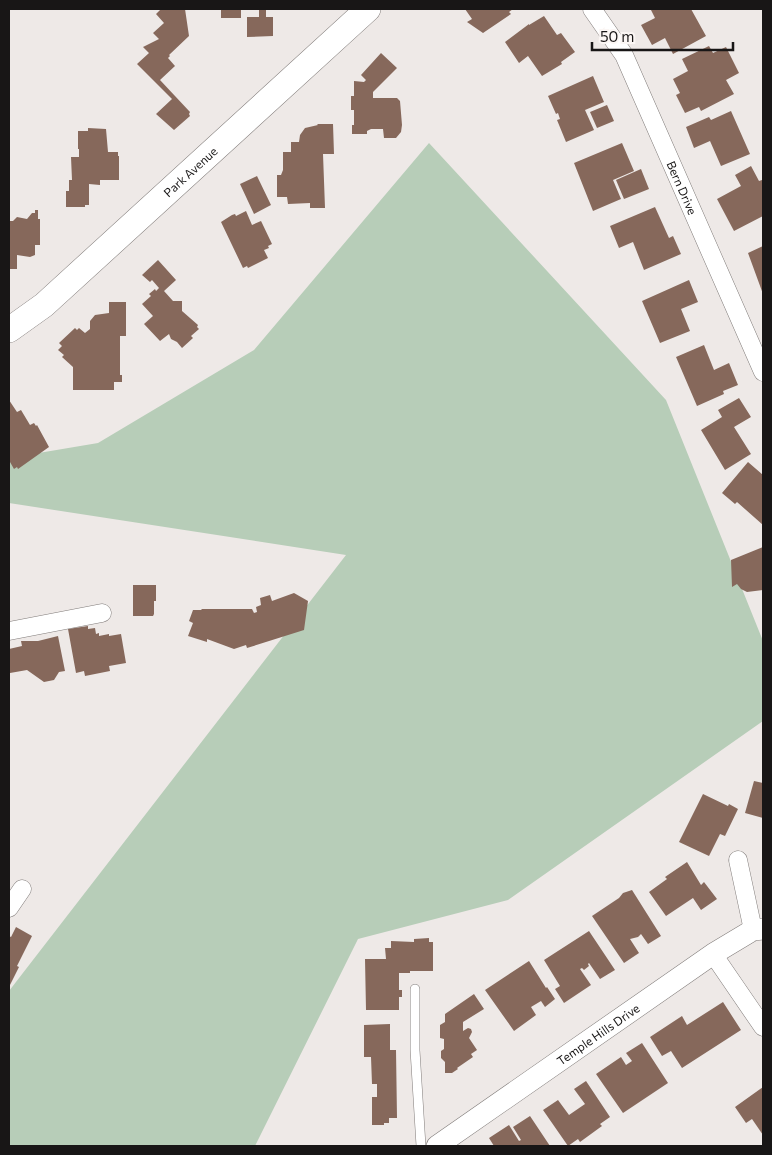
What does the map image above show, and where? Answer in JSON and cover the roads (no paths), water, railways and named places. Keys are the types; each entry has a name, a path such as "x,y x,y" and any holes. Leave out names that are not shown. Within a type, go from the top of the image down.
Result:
{"main road":[{"name":"Park Avenue","path":"9,330 44,305 368,9"}],"street":[{"name":"Bern Drive","path":"592,9 624,55 763,372"},
{"path":"9,631 102,613"},
{"path":"738,860 758,929"},
{"path":"9,908 22,889"},
{"name":"Temple Hills Drive","path":"437,1146 713,954 758,929"},
{"path":"713,954 763,1027"}],"lane":[{"path":"415,989 415,1059 420,1146"}]}
